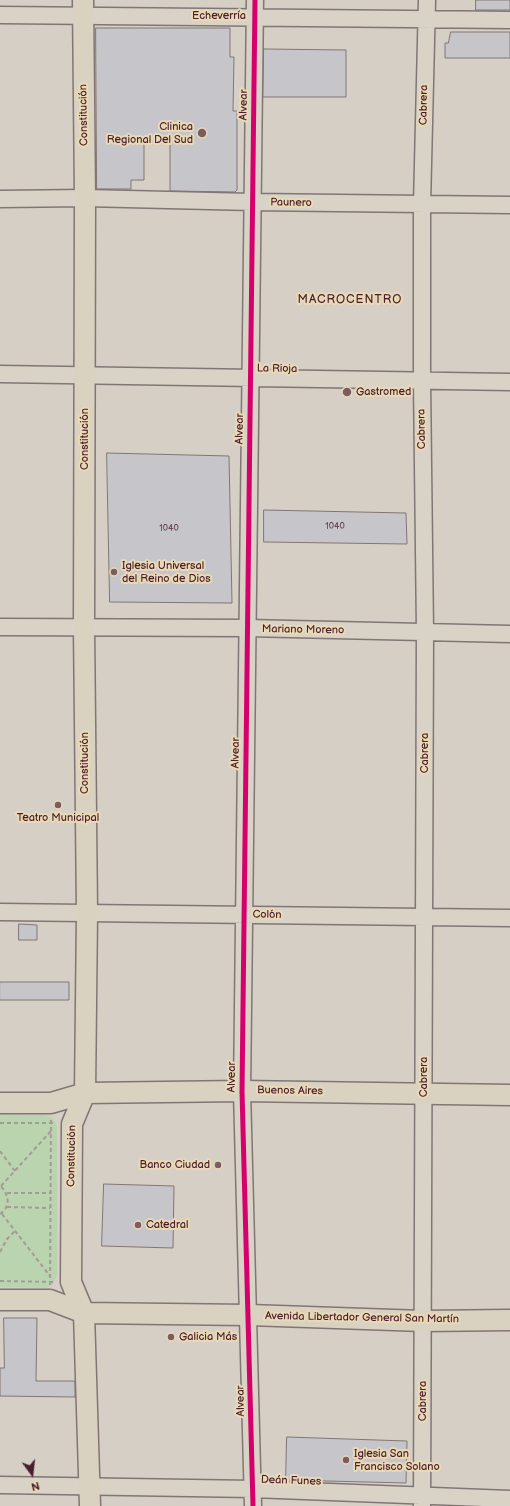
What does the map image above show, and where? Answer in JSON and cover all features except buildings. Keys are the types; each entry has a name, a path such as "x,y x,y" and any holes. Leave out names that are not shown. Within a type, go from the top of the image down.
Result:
{"main road":[{"name":"Constitución","path":"83,7 85,198 84,627 87,913 85,1093 72,1124 72,1282 84,1313 90,1506"},
{"name":"Buenos Aires","path":"0,1103 51,1103 85,1093 242,1091 510,1095"},
{"name":"Avenida Libertador General San Martín","path":"0,1300 50,1291 84,1313 249,1315 423,1321 510,1320"}],"street":[{"name":"Alvear","path":"253,1506 242,1091 255,0"},
{"name":"Cabrera","path":"422,1501 425,632 422,381 422,205 426,0"},
{"name":"Echeverría","path":"0,15 83,7 255,16 510,20"},
{"name":"Paunero","path":"0,199 85,198 422,205 510,205"},
{"name":"La Rioja","path":"0,374 510,382"},
{"name":"Mariano Moreno","path":"0,626 247,628 510,634"},
{"name":"Colón","path":"0,912 510,918"},
{"name":"Deán Funes","path":"0,1485 252,1489 422,1501 510,1499"}],"path":[{"path":"50,1291 51,1103"},
{"path":"0,1123 72,1124"},
{"path":"50,1276 1,1214 7,1207 8,1200 7,1194 1,1186 51,1131"},
{"path":"0,1151 15,1171"},
{"path":"7,1194 50,1193"},
{"path":"7,1207 50,1208"},
{"path":"0,1252 7,1239 15,1231"},
{"path":"0,1282 50,1291 72,1282"}],"green space":[{"path":"0,1114 45,1115 54,1119 57,1126 57,1275 53,1284 46,1288 0,1287"}],"cycle path":[{"path":"253,1506 242,1091 255,0"}],"place":[{"name":"Clinica Regional Del Sud","path":"202,133"},
{"name":"Gastromed","path":"347,392"},
{"name":"Iglesia Universal del Reino de Dios","path":"114,572"},
{"name":"Teatro Municipal","path":"58,805"},
{"name":"Banco Ciudad","path":"218,1165"},
{"name":"Catedral","path":"138,1225"},
{"name":"Galicia Más","path":"171,1337"},
{"name":"Iglesia San Francisco Solano","path":"346,1460"}],"district":[{"name":"MACROCENTRO","path":"350,300"}]}
